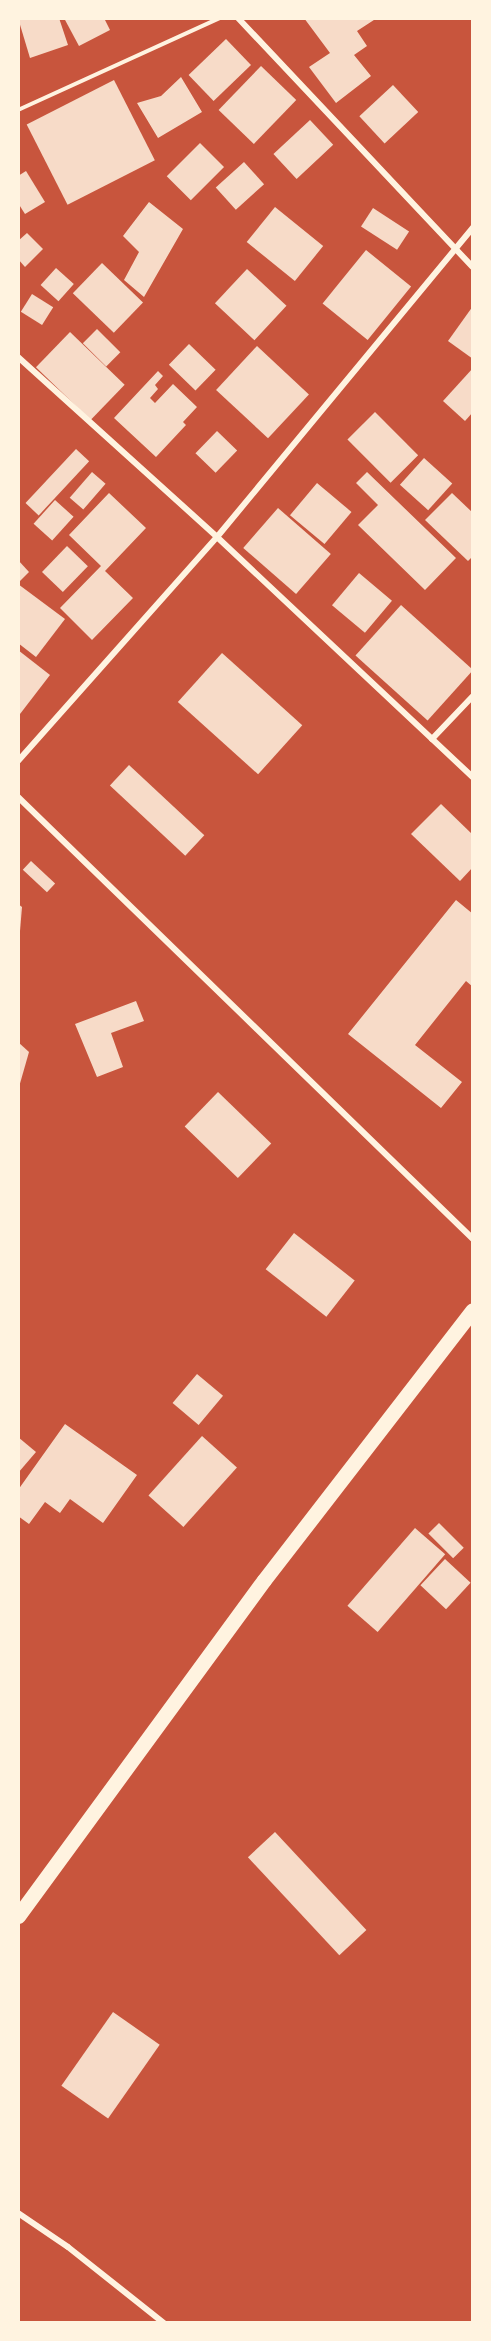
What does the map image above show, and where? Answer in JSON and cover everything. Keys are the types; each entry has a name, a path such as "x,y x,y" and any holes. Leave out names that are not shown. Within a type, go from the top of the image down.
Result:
{"main road":[{"path":"18,1916 264,1580 473,1310"}],"street":[{"path":"238,18 473,267"},
{"path":"18,761 217,537 473,227"},
{"path":"18,357 217,537 473,777"},
{"path":"432,740 473,696"},
{"path":"18,797 473,1239"},
{"path":"18,2213 68,2247 164,2323"}],"path":[{"path":"18,110 220,18"}],"building":[{"path":"18,18 59,18 68,45 30,58"},
{"path":"64,18 104,18 110,30 79,46"},
{"path":"304,18 377,18 357,31 367,46 354,55 371,76 336,103 309,67 330,53"},
{"path":"226,39 251,65 214,101 189,75"},
{"path":"261,66 296,100 254,144 219,110"},
{"path":"181,77 202,112 158,138 137,103 161,96"},
{"path":"114,80 155,160 68,205 27,124"},
{"path":"393,85 418,112 385,143 359,116"},
{"path":"310,120 333,145 297,179 273,154"},
{"path":"200,143 224,167 191,200 167,176"},
{"path":"244,162 264,184 236,210 216,187"},
{"path":"26,171 45,202 25,214 18,203 18,176"},
{"path":"149,202 183,229 144,297 124,280 139,252 123,236"},
{"path":"275,207 323,246 295,281 247,242"},
{"path":"373,208 409,231 397,250 361,226"},
{"path":"27,233 43,249 25,267 18,259 18,241"},
{"path":"366,250 411,287 368,340 323,304"},
{"path":"102,263 143,303 114,333 73,293"},
{"path":"56,268 74,284 58,301 41,285"},
{"path":"247,269 286,306 254,340 215,303"},
{"path":"32,294 53,307 42,325 21,312"},
{"path":"473,306 473,359 448,341"},
{"path":"97,329 120,352 106,366 83,343"},
{"path":"70,332 125,385 91,420 36,367"},
{"path":"189,344 216,370 195,391 169,365"},
{"path":"257,346 309,394 268,438 216,390"},
{"path":"473,368 473,412 465,421 443,401"},
{"path":"158,371 163,376 155,385 158,389 150,398 155,403 173,384 197,407 183,422 186,425 156,457 114,418"},
{"path":"375,412 418,455 391,483 347,440"},
{"path":"217,431 237,450 216,473 195,453"},
{"path":"76,449 89,461 39,515 26,503"},
{"path":"424,458 452,483 428,510 400,485"},
{"path":"92,472 106,484 83,509 70,498"},
{"path":"367,472 456,558 425,590 358,525 378,505 356,483"},
{"path":"317,483 351,512 324,544 290,515"},
{"path":"109,493 146,528 105,571 133,598 92,640 60,608 101,566 69,535"},
{"path":"452,493 473,513 473,556 468,561 425,520"},
{"path":"55,500 74,517 52,541 34,524"},
{"path":"278,508 331,554 296,594 243,548"},
{"path":"67,546 88,566 63,592 42,572"},
{"path":"18,560 29,572 18,583"},
{"path":"359,573 392,601 365,633 332,605"},
{"path":"18,584 65,619 36,657 18,643"},
{"path":"401,605 473,670 428,720 355,656"},
{"path":"18,650 50,675 20,714 18,713"},
{"path":"222,653 302,725 258,774 178,702"},
{"path":"129,765 204,835 185,856 110,785"},
{"path":"441,804 473,835 473,867 460,881 411,834"},
{"path":"31,861 55,884 47,892 23,870"},
{"path":"456,900 473,914 473,987 466,981 415,1045 462,1082 441,1108 348,1034"},
{"path":"18,904 22,907 20,931 18,931"},
{"path":"136,1001 144,1021 111,1033 123,1067 97,1077 75,1024"},
{"path":"18,1042 29,1052 19,1087 18,1087"},
{"path":"218,1092 271,1143 238,1178 185,1127"},
{"path":"294,1233 355,1280 326,1317 266,1269"},
{"path":"197,1374 223,1396 199,1425 173,1403"},
{"path":"65,1424 137,1475 103,1523 70,1499 60,1513 45,1502 29,1524 18,1516 18,1490"},
{"path":"202,1436 237,1467 183,1527 148,1495"},
{"path":"18,1437 36,1452 18,1473"},
{"path":"439,1523 464,1548 453,1558 428,1534"},
{"path":"415,1528 445,1554 378,1632 347,1606"},
{"path":"445,1559 471,1583 446,1609 420,1585"},
{"path":"275,1832 366,1930 339,1955 248,1857"},
{"path":"113,2012 160,2045 108,2118 61,2086"}]}
